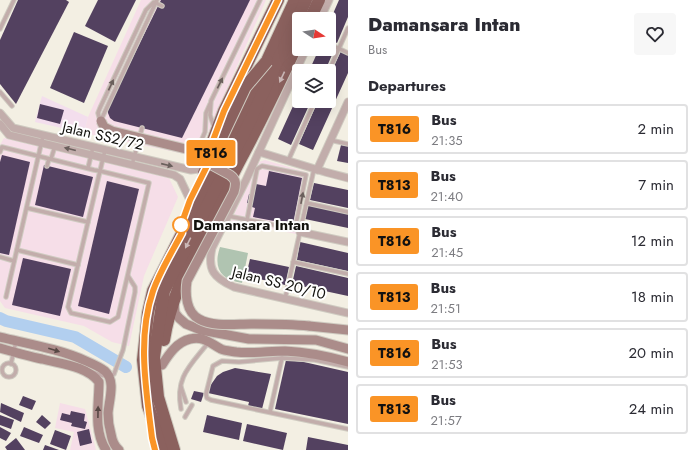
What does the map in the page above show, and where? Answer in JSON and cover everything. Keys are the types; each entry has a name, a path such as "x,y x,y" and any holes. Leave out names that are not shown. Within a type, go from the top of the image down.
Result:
{"highway":[{"path":"182,233 181,225 190,200 211,158 212,143 224,111 278,0"},
{"path":"174,450 158,397 154,357 164,291 245,119 267,61 295,0"},
{"path":"155,450 152,438 143,360 148,313 153,290 182,233 245,119 306,0"},
{"path":"313,12 319,0"},
{"path":"183,450 177,437 168,406 162,365 164,337 177,290 189,262 292,56"},
{"path":"194,149 208,149 219,142 245,87 267,61"},
{"path":"148,406 164,450"}],"main road":[{"path":"100,121 104,127 112,131 194,149 195,156 233,177 236,184 234,192 187,281 185,292 186,301 193,314 199,319 212,323 288,324 348,330"},
{"path":"177,290 174,306 175,313 186,324 202,330 249,339 316,340 348,349"},
{"path":"0,337 48,348 83,359 99,367 109,376 111,386 108,414 109,428 116,448 119,450"},
{"path":"162,365 176,346 185,341 198,338 239,341 249,339"},
{"path":"209,340 222,350 238,357 284,351 315,354 348,362"},
{"path":"0,348 83,370 95,376 99,382 98,427 102,445 106,450"}],"street":[{"path":"323,12 328,0"},
{"name":"Jalan SS 20/10","path":"303,56 259,152 212,248 210,259 211,269 217,278 234,287 348,314"},
{"path":"316,169 330,140 346,113 348,102"},
{"name":"Jalan SS2/72","path":"0,113 13,128 43,139 104,154 132,165 174,175 180,179 190,200"},
{"name":"Jalan SS2/72","path":"0,124 9,135 43,139 54,146 92,151"},
{"path":"259,152 348,178"},
{"name":"Jalan SS2/72","path":"104,154 134,157 191,170 207,168"},
{"path":"224,191 236,198"},
{"path":"300,232 348,242"}],"lane":[{"path":"0,29 14,0"},
{"path":"194,149 205,132 206,113 260,0"},
{"path":"100,121 98,113 100,108 146,10 155,1 162,6"},
{"path":"332,64 348,28"},
{"path":"336,48 348,52"},
{"path":"0,92 12,106"},
{"path":"211,102 211,122 216,132"},
{"path":"288,161 312,108"},
{"path":"132,165 142,128"},
{"path":"6,297 43,139"},
{"path":"330,140 348,144"},
{"path":"47,166 54,146"},
{"path":"0,152 2,147 50,159 88,168 100,171 149,183 118,317 110,322 71,313 68,307 78,265 88,222 100,171 104,154"},
{"path":"88,168 92,151"},
{"path":"228,216 247,220 296,229 306,175 262,166 258,169 247,220"},
{"path":"285,299 306,203 316,169"},
{"path":"244,182 254,185"},
{"path":"306,203 348,212"},
{"path":"27,208 88,222"},
{"path":"17,250 78,265"},
{"path":"0,257 14,261"},
{"path":"294,262 348,274"},
{"path":"83,370 109,376 114,374 123,350 135,292 135,287 128,276"},
{"path":"181,409 179,398 180,384 183,374 209,340"},
{"path":"11,364 16,341"},
{"path":"348,367 315,360 238,357 222,361 213,366 206,394 207,398 210,400 348,429"},
{"path":"270,412 282,358"},
{"path":"6,364 11,364 16,368 16,372 10,377 6,376 2,367 6,364"},
{"path":"180,384 186,402"},
{"path":"185,417 192,405"}],"shaded area":[{"path":"141,0 266,0 196,160 185,154 84,133 88,117"},
{"path":"42,96 88,117 84,133 35,122"},
{"path":"4,138 169,178 178,197 144,276 129,346 112,342 84,326 5,308 0,301 0,145"},
{"path":"265,160 309,173 296,234 231,221 259,162"},
{"path":"60,403 85,409 96,450 70,450 74,432 55,428"}],"green space":[{"path":"220,247 248,253 242,283 228,279 220,271 217,261"}],"building":[{"path":"18,0 66,0 69,2 16,104 0,84 0,40"},
{"path":"98,0 136,0 115,42 85,26"},
{"path":"161,0 250,0 182,138 114,121 110,118 108,113 108,108"},
{"path":"339,0 348,0 348,17 337,43 336,12 334,12"},
{"path":"74,32 108,46 84,103 50,88"},
{"path":"341,51 348,55 348,73 336,99 336,64"},
{"path":"316,56 332,56 328,64 312,64"},
{"path":"40,104 64,110 60,124 37,118"},
{"path":"292,108 308,108 291,145 278,139"},
{"path":"315,108 332,108 313,150 299,144"},
{"path":"341,145 348,146 348,163 337,161"},
{"path":"2,155 30,162 9,255 0,253 0,162"},
{"path":"44,165 93,177 83,217 35,205"},
{"path":"269,171 302,178 293,224 285,223 285,225 274,221 253,217 255,208 252,207 252,204 247,203 249,194 254,195 256,184 266,186"},
{"path":"107,181 139,189 109,314 78,306"},
{"path":"314,183 348,190 348,208 310,200"},
{"path":"308,205 348,214 348,228 305,219"},
{"path":"300,242 348,253 348,271 297,260"},
{"path":"23,258 71,269 60,316 12,305"},
{"path":"250,259 289,267 285,285 246,276"},
{"path":"296,266 348,278 348,296 292,284"},
{"path":"286,360 304,362 348,372 348,424 275,409"},
{"path":"235,368 271,374 262,409 248,406 249,402 208,393 210,386 217,376 223,372"},
{"path":"194,391 204,393 201,402 191,399"},
{"path":"23,396 36,401 32,410 19,405"},
{"path":"1,403 24,413 21,422 0,412"},
{"path":"71,411 85,414 84,421 87,422 85,429 71,426 72,423 60,420 62,413 70,415"},
{"path":"0,415 14,420 11,429 0,425"},
{"path":"42,415 51,423 45,429 36,422"},
{"path":"207,415 242,423 239,440 203,432"},
{"path":"247,424 287,433 283,450 243,441"},
{"path":"0,427 11,433 6,441 0,438"},
{"path":"24,427 43,435 39,443 20,436"},
{"path":"89,429 92,443 80,446 77,432"},
{"path":"55,430 71,436 66,450 50,444"},
{"path":"308,437 348,445 348,450 306,450"},
{"path":"16,438 25,450 7,450 5,447"},
{"path":"45,445 59,450 43,450"}],"waterway":[{"path":"0,318 6,321 75,337 126,367"}],"bus line":[{"name":"T816","path":"155,450 152,438 143,360 148,313 153,290 182,233 181,225 190,200 211,158 212,143 224,111 278,0"}],"place":[{"name":"Damansara Intan","path":"181,225"}]}
